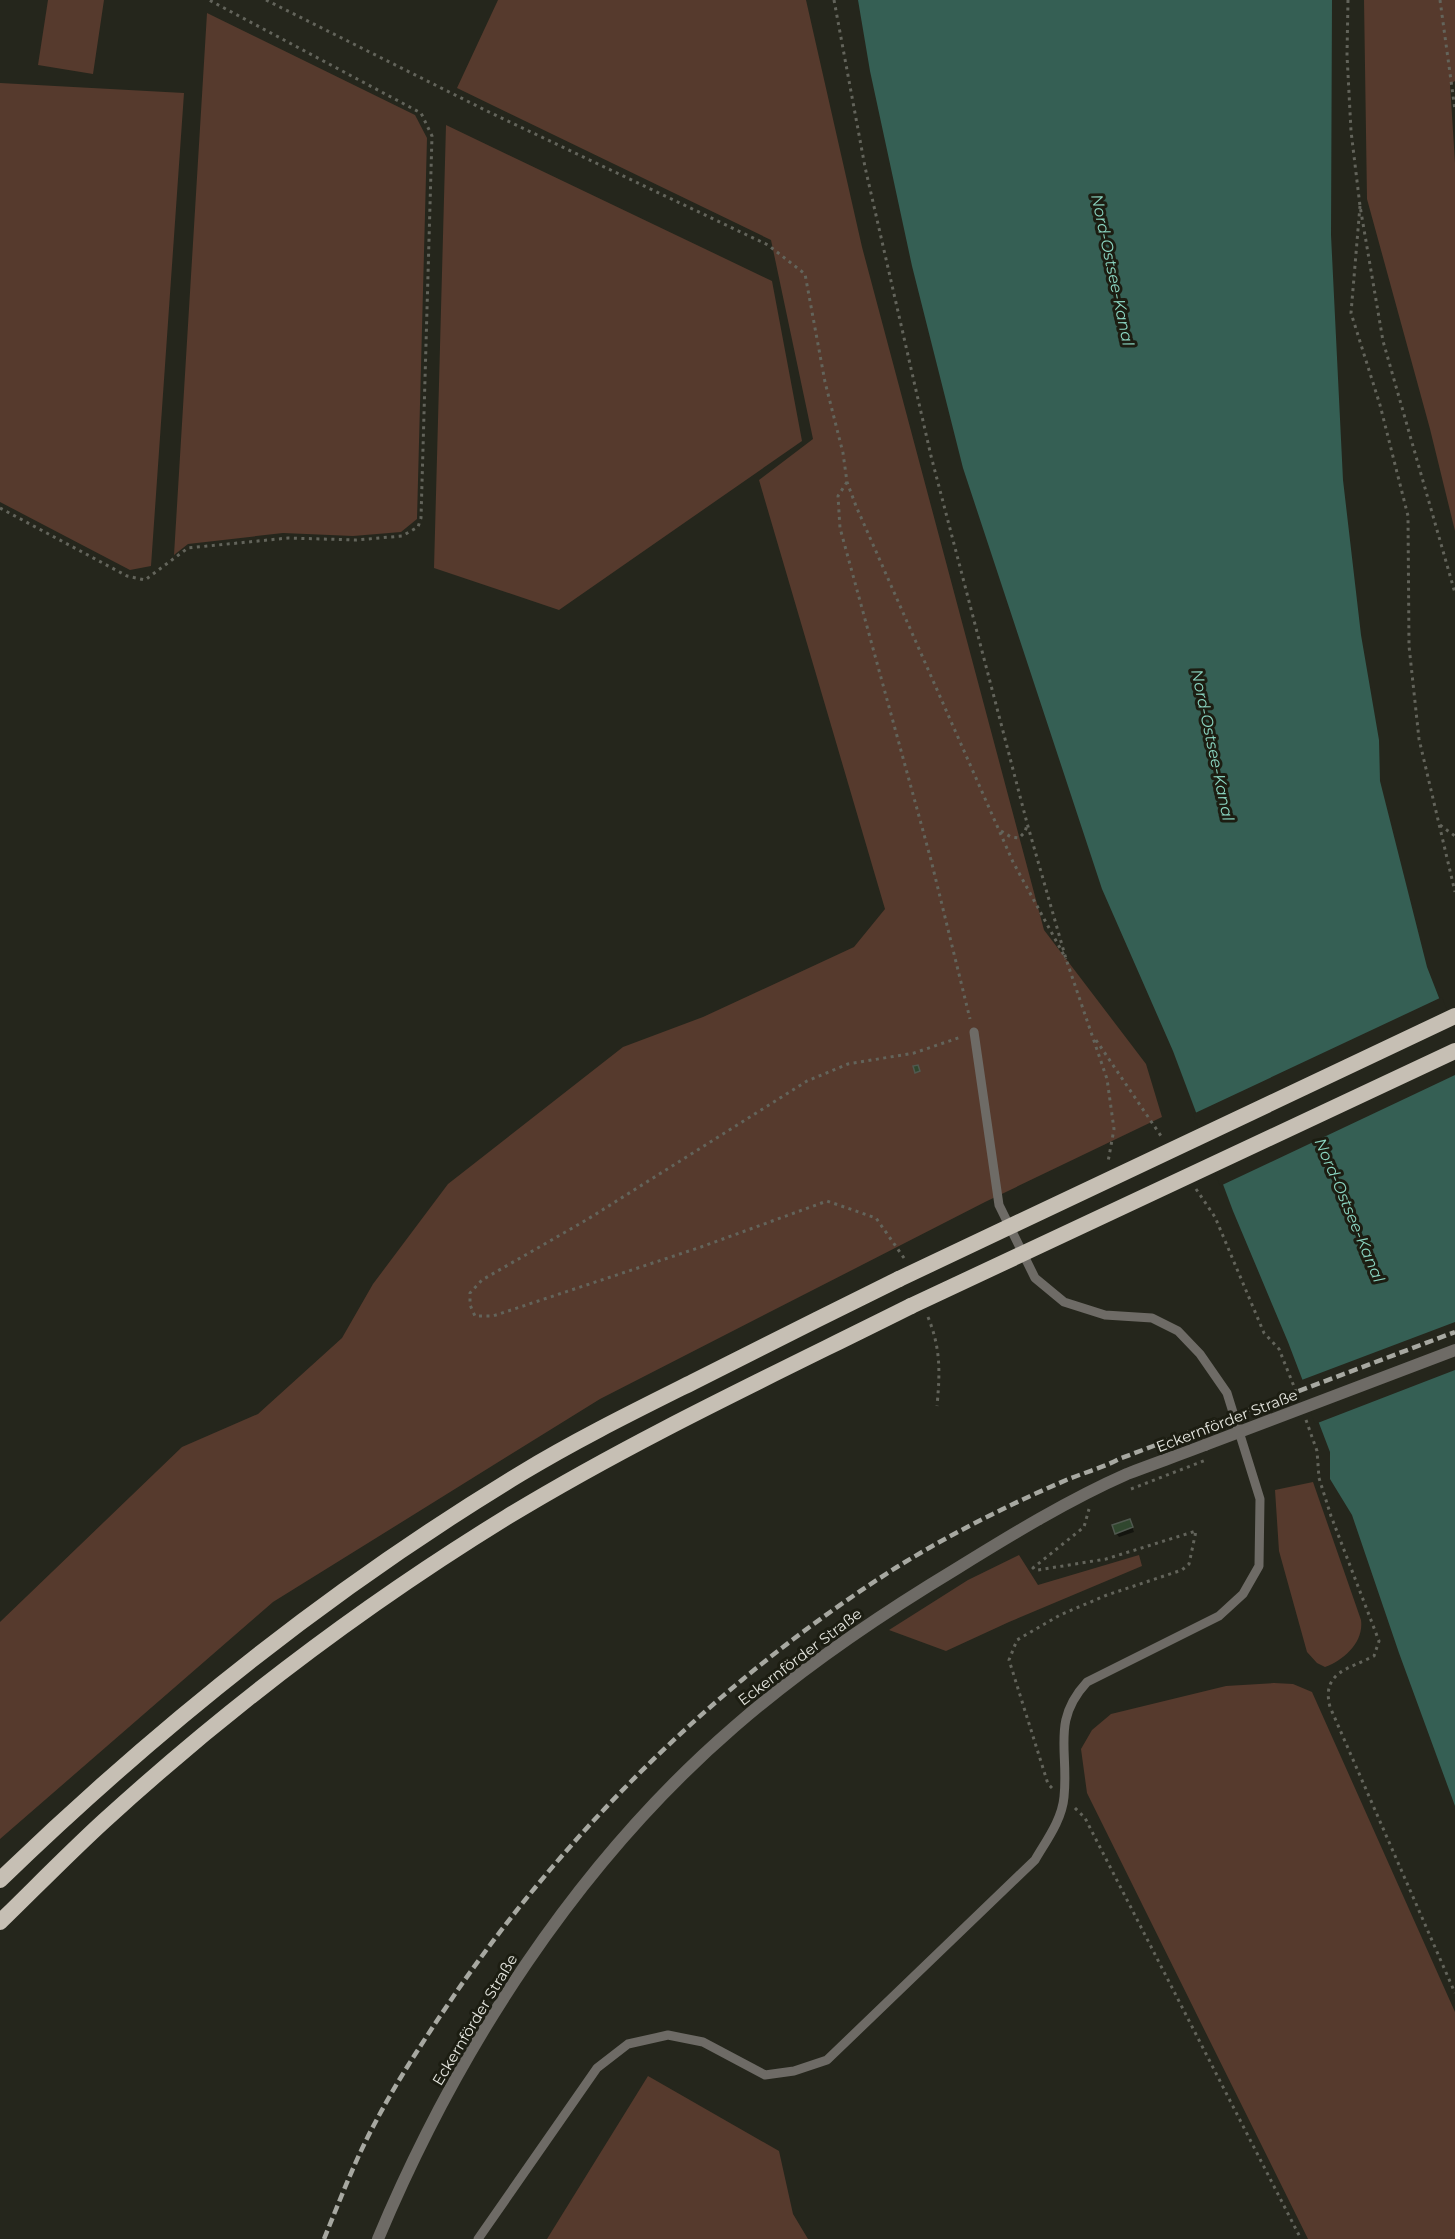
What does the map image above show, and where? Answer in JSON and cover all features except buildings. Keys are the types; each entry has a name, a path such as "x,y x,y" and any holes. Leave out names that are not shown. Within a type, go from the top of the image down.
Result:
{"highway":[{"path":"0,1880 71,1811 218,1685 324,1604 520,1473 610,1423 898,1279 1455,1016"},
{"path":"0,1922 103,1822 189,1747 312,1651 418,1575 508,1517 626,1448 911,1306 1455,1051"}],"street":[{"name":"Eckernförder Straße","path":"378,2239 402,2184 448,2092 520,1972 605,1859 664,1794 732,1728 799,1674 900,1602 1085,1495 1125,1475 1455,1350"}],"lane":[{"path":"478,2239 597,2068 628,2044 668,2035 703,2042 765,2075 794,2071 826,2060 1035,1860 1055,1827 1064,1798 1064,1723 1074,1697 1087,1682 1219,1616 1243,1594 1259,1566 1260,1499 1227,1393 1200,1354 1178,1331 1152,1318 1105,1315 1064,1302 1035,1278 999,1205 974,1032"}],"path":[{"path":"0,508 127,576 145,580 188,548 288,538 356,540 402,536 418,527 421,518 432,136 421,113 209,0"},
{"path":"266,0 489,112 768,245 805,274 825,382 843,453 847,482 856,506 1013,862 1066,959"},
{"path":"834,0 866,167 931,456 1027,823 1066,959 1107,1079 1114,1129 1108,1162"},
{"path":"1348,0 1347,55 1351,131 1360,206 1383,341 1455,593"},
{"path":"1440,0 1455,110"},
{"path":"1360,206 1351,313 1380,405 1408,516 1409,646 1419,739 1455,892"},
{"path":"847,482 838,496 840,528 931,860 974,1032 914,1053 848,1065 807,1081 588,1219 482,1280 470,1293 471,1305 475,1316 493,1316 701,1247 827,1202 876,1218 902,1253 906,1263"},
{"path":"1000,830 1011,837 1019,837 1025,832 1027,823"},
{"path":"1440,825 1455,836"},
{"path":"1091,1033 1166,1143"},
{"path":"1190,1180 1215,1217 1264,1333 1279,1349 1297,1396"},
{"path":"927,1315 936,1335 940,1367 937,1406"},
{"path":"1305,1418 1317,1451 1319,1478 1331,1516 1379,1641 1374,1656 1335,1676 1329,1684 1327,1694 1455,1993"},
{"path":"1085,1495 1089,1507 1084,1527 1033,1568 1038,1570 1106,1559 1196,1531 1189,1564 1182,1570 1107,1595 1060,1616 1017,1640 1009,1660 1048,1784 1085,1818 1301,2239"}],"shaded area":[{"path":"48,0 104,0 93,74 38,65"},
{"path":"498,0 806,0 862,247 1044,930 1146,1064 1162,1117 985,1202 600,1399 273,1602 0,1839 0,1622 182,1447 258,1414 342,1338 373,1284 448,1184 623,1047 703,1017 854,947 885,909 759,480 813,439 771,240 457,88"},
{"path":"1364,0 1455,0 1455,81 1450,84 1455,163 1455,531 1430,429 1367,199"},
{"path":"207,13 415,115 427,138 417,519 401,532 353,536 283,533 188,544 174,555"},
{"path":"0,83 184,93 151,566 130,570 0,502"},
{"path":"446,125 772,281 802,441 559,610 434,568"},
{"path":"1313,1482 1361,1620 1356,1643 1346,1655 1325,1667 1317,1663 1307,1652 1279,1551 1275,1490"},
{"path":"1019,1555 1038,1585 1139,1555 1142,1566 946,1651 889,1630 968,1580"},
{"path":"1293,1684 1312,1692 1455,2012 1455,2239 1308,2239 1087,1793 1081,1749 1092,1730 1111,1714 1226,1686"},
{"path":"648,2076 779,2151 793,2214 808,2239 547,2239"}],"water":[{"name":"Nord-Ostsee-Kanal","path":"858,0 1332,0 1331,235 1343,480 1361,635 1379,740 1380,781 1427,967 1455,1039 1455,1806 1352,1515 1330,1479 1330,1452 1288,1342 1233,1211 1173,1051 1102,889 963,468 912,266 870,71"}],"pier":[{"path":"1442,997 1455,1031 1455,1075 1220,1186 1193,1114"},
{"path":"1455,1322 1455,1370 1315,1424 1299,1381"}],"railway":[{"path":"324,2239 361,2151 394,2089 457,1991 502,1929 602,1812 656,1757 772,1656 833,1610 897,1567 982,1519 1071,1478 1119,1459 1455,1332"}]}
